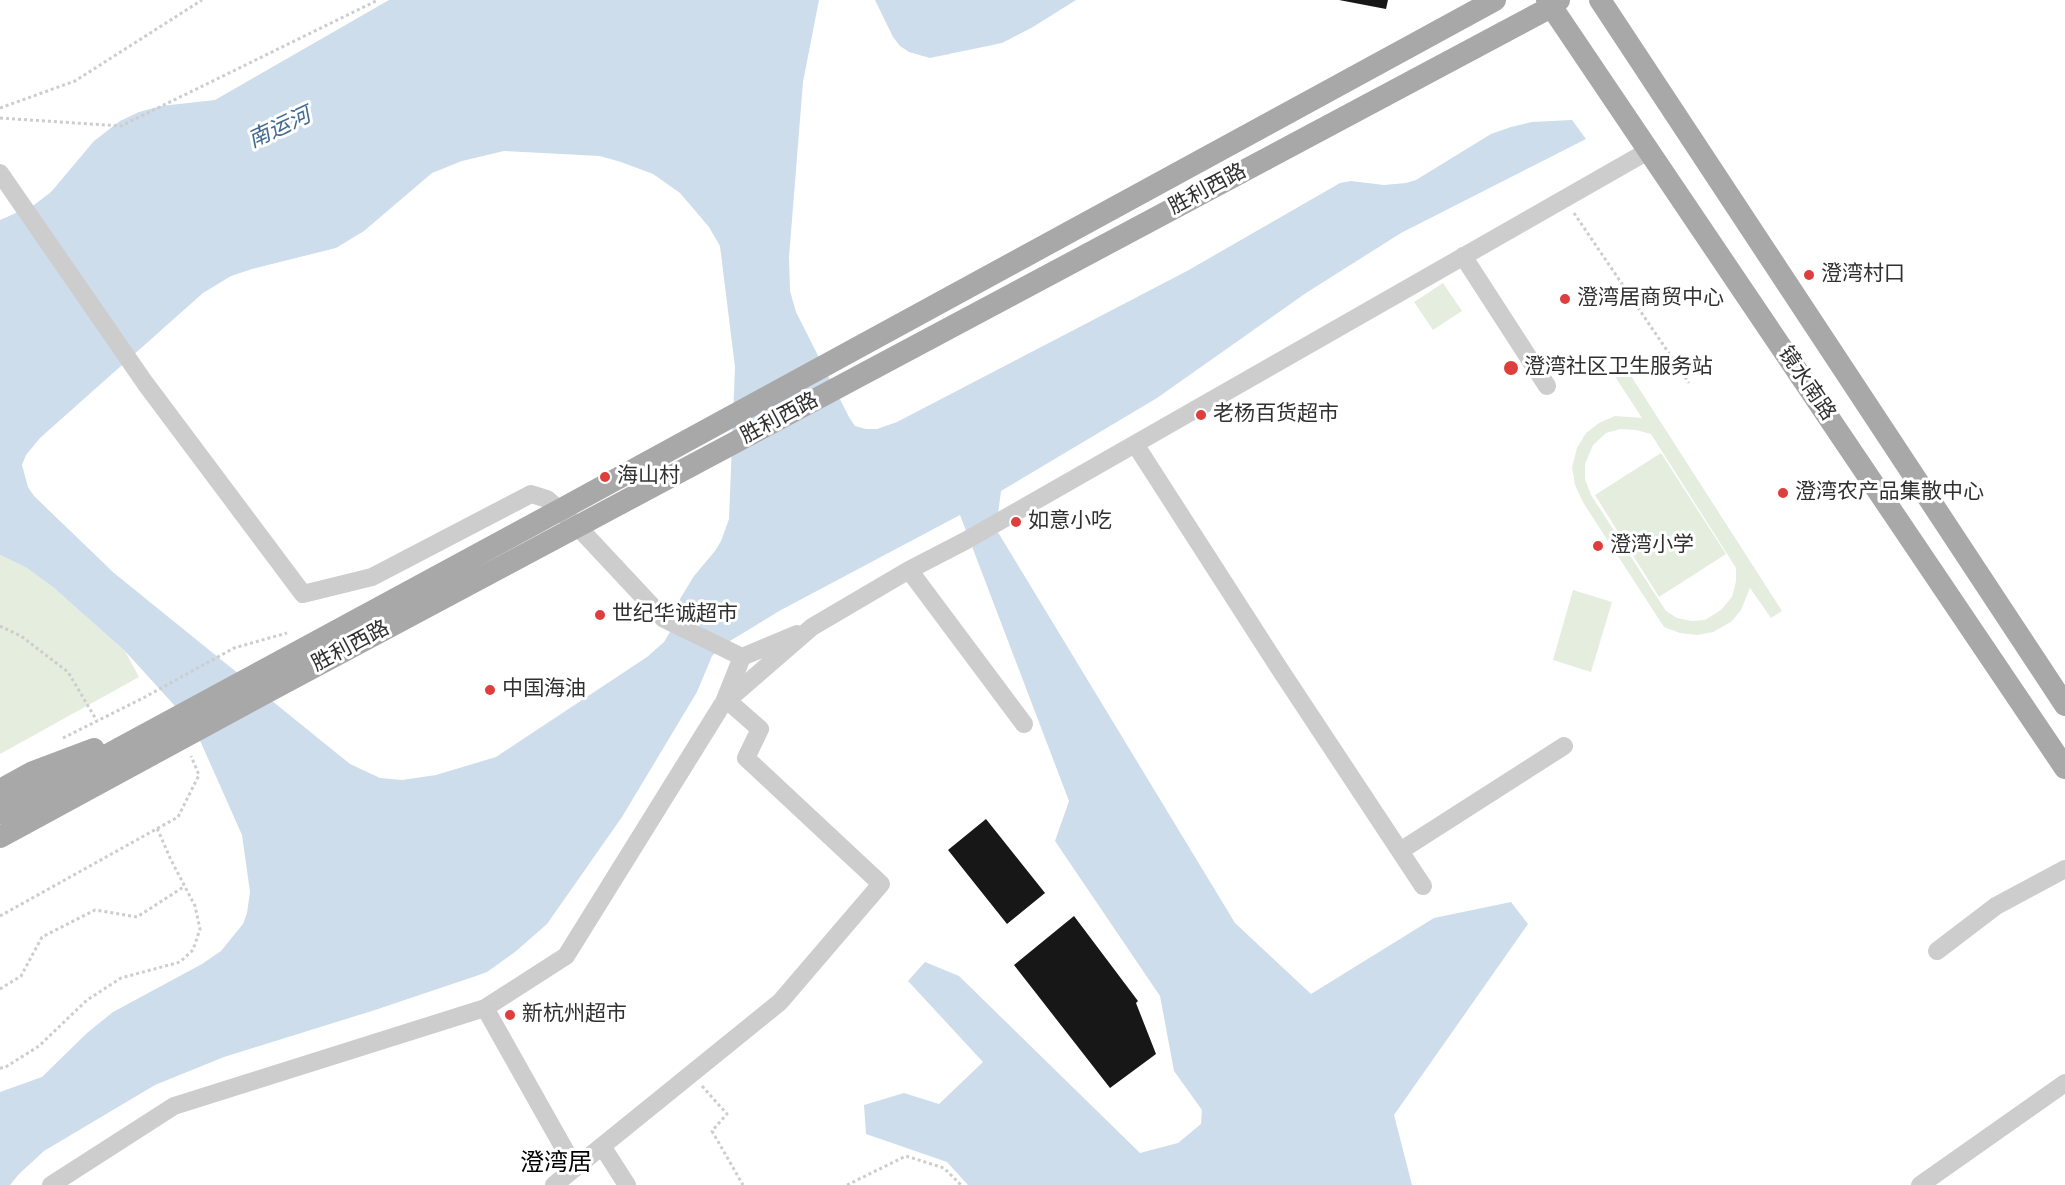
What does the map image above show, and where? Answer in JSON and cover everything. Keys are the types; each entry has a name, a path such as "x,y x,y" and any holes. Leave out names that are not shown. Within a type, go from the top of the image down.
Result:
{"main road":[{"name":"胜利西路","path":"0,837 181,728 558,511 1495,0"},
{"name":"镜水南路","path":"1600,0 2065,705"},
{"name":"胜利西路","path":"258,685 578,527 1553,2"},
{"name":"镜水南路","path":"1553,2 1648,151 2065,768"},
{"name":"胜利西路","path":"0,813 181,728"},
{"path":"0,790 33,772 181,728"}],"street":[{"path":"51,1185 174,1106 485,1008 566,956 725,703 812,627 1648,151"},
{"path":"4,179 145,383 303,594 372,577 531,494 547,499 578,527 664,619 736,654 812,627"},
{"path":"1463,256 1547,386"},
{"path":"1135,444 1423,886"},
{"path":"909,570 1024,724"},
{"path":"725,703 736,654"},
{"path":"554,1185 780,1002 880,884 747,758 760,729 725,703"},
{"path":"1400,851 1564,746"},
{"path":"1937,951 1996,906 2065,869"},
{"path":"485,1008 575,1168"},
{"path":"1920,1185 2065,1083"},
{"path":"602,1146 627,1185"}],"path":[{"path":"0,108 75,81 202,0"},
{"path":"0,118 121,126 378,0"},
{"path":"1564,199 1689,383"},
{"path":"0,626 21,636 68,672 97,721"},
{"path":"0,916 178,817 199,775 181,728"},
{"path":"0,1068 4,1068 39,1046 87,1000 122,978 180,962 192,950 200,929 195,906 171,860 158,828"},
{"path":"0,989 21,976 42,937 95,910 137,917 185,886"},
{"path":"691,1074 727,1114 712,1131 743,1185"},
{"path":"847,1185 906,1156 944,1168 961,1185"}],"shaded area":[{"path":"1443,283 1462,311 1433,330 1414,302"},
{"path":"1624,365 1782,611 1771,618 1750,588 1741,610 1731,622 1713,632 1697,635 1680,633 1664,627 1584,504 1575,485 1572,467 1577,448 1586,433 1599,423 1615,416 1642,418 1612,372","holes":["1620,429 1651,434 1736,568 1732,597 1721,610 1705,620 1692,621 1677,618 1666,611 1591,495 1585,479 1585,464 1593,445 1606,433"]},
{"path":"1661,453 1726,554 1659,597 1595,495"},
{"path":"0,555 27,568 54,588 125,651 139,677 0,754"},
{"path":"1573,590 1612,602 1591,672 1553,660"}],"water":[{"name":"南运河","path":"389,0 819,0 803,82 789,257 790,291 796,312 849,417 855,426 866,429 877,429 897,422 1187,271 1340,183 1351,181 1384,185 1406,183 1416,180 1491,134 1532,122 1572,120 1586,139 1401,233 1306,293 1157,398 1001,491 996,529 1235,923 1311,994 1434,918 1511,902 1528,924 1394,1115 1412,1185 968,1185 947,1162 866,1134 864,1105 904,1093 939,1104 983,1062 908,981 925,962 959,976 1140,1153 1178,1143 1201,1124 1202,1110 1174,1071 1160,996 1055,841 1069,801 960,515 781,610 725,644 712,656 697,692 622,817 547,924 515,952 487,972 224,1057 155,1085 44,1151 10,1185 0,1185 0,1092 42,1077 87,1033 113,1012 202,964 221,951 243,924 247,913 250,892 242,835 194,727 125,651 54,588 27,568 0,555 0,220 34,205 51,192 94,141 120,121 139,112 161,106 215,100","holes":["504,151 600,156 653,174 680,193 709,227 720,246 735,367 729,519 715,551 694,576 680,599 670,632 664,642 647,657 496,757 436,775 402,780 380,778 350,764 114,573 34,496 28,487 22,465 26,455 40,438 203,293 231,276 336,248 364,231 432,173 462,161"]},
{"path":"875,0 1076,0 1002,43 930,58 909,52 900,46 893,37"}],"building":[{"path":"1339,0 1388,0 1386,9"},
{"path":"986,819 1045,893 1007,924 948,850"},
{"path":"1074,916 1138,1001 1136,1003 1156,1054 1110,1088 1014,965"}],"place":[{"name":"澄湾村口","path":"1809,275"},
{"name":"澄湾居商贸中心","path":"1565,299"},
{"name":"澄湾社区卫生服务站","path":"1511,368"},
{"name":"老杨百货超市","path":"1201,415"},
{"name":"海山村","path":"605,477"},
{"name":"澄湾农产品集散中心","path":"1783,493"},
{"name":"如意小吃","path":"1016,522"},
{"name":"澄湾小学","path":"1598,546"},
{"name":"世纪华诚超市","path":"600,615"},
{"name":"中国海油","path":"490,690"},
{"name":"新杭州超市","path":"510,1015"}],"district":[{"name":"澄湾居","path":"556,1164"}]}
